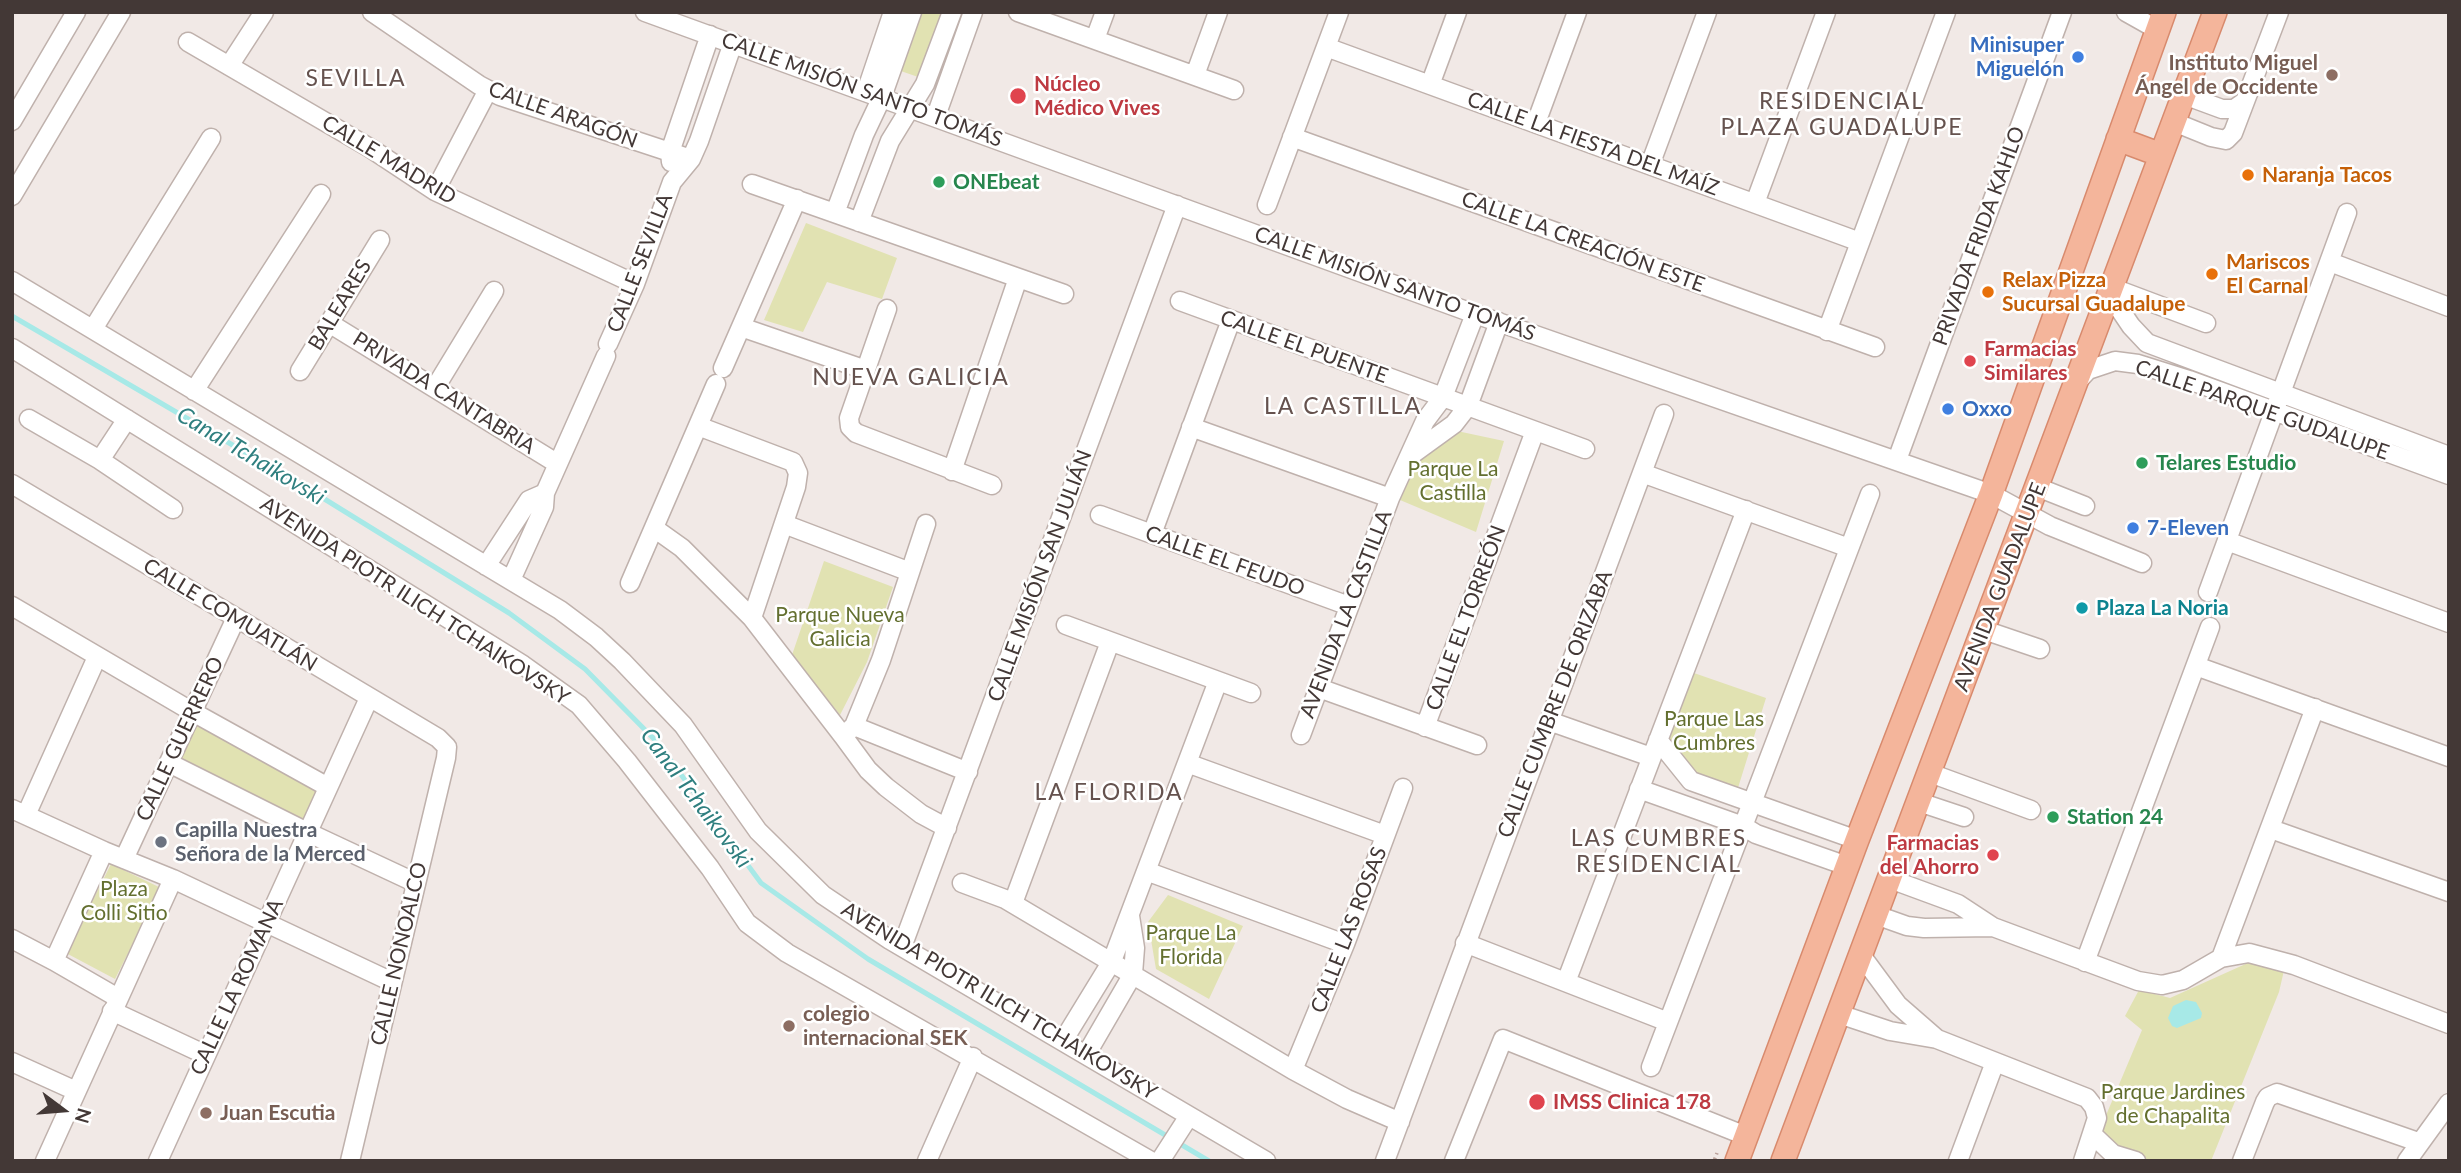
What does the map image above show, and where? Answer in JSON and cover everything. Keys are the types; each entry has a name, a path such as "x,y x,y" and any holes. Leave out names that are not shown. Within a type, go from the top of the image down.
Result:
{"main road":[{"name":"AVENIDA GUADALUPE","path":"1783,1161 2215,12"},
{"name":"AVENIDA GUADALUPE","path":"1737,1161 1847,866 1991,494 2161,21"},
{"path":"2118,139 2161,155"}],"street":[{"path":"12,121 76,12"},
{"path":"12,196 121,12"},
{"path":"229,66 264,12"},
{"name":"CALLE ARAGÓN","path":"372,12 500,96 691,159"},
{"name":"CALLE MISIÓN SANTO TOMÁS","path":"645,12 1475,314 1991,494 2050,526 2142,563"},
{"path":"835,213 864,135 893,12"},
{"path":"874,94 912,12"},
{"path":"859,222 890,142 925,83 952,12"},
{"path":"936,117 973,12"},
{"path":"1018,12 1234,90"},
{"path":"1095,39 1105,12"},
{"path":"1195,75 1218,12"},
{"path":"1267,205 1339,12"},
{"path":"1430,85 1457,12"},
{"path":"1536,123 1577,12"},
{"path":"1650,164 1707,12"},
{"path":"1755,203 1826,12"},
{"path":"1827,331 1946,12"},
{"name":"PRIVADA FRIDA KAHLO","path":"1897,460 2062,12"},
{"path":"2126,12 2161,21"},
{"path":"2174,122 2226,140 2233,133 2279,12"},
{"name":"CALLE SEVILLA","path":"672,182 670,152 710,35"},
{"name":"CALLE MADRID","path":"188,42 370,148 435,191 635,284"},
{"name":"CALLE SEVILLA","path":"510,580 544,507 545,493 635,284 672,182 691,159 733,43"},
{"name":"CALLE LA FIESTA DEL MAÍZ","path":"1326,47 1860,242"},
{"path":"435,191 488,90"},
{"path":"2184,95 2222,109 2234,109 2245,103"},
{"name":"CALLE LA CREACIÓN ESTE","path":"1292,137 1875,347"},
{"path":"93,329 211,138"},
{"path":"752,184 1064,294"},
{"path":"194,391 321,194"},
{"path":"630,583 797,199"},
{"name":"CALLE MISIÓN SAN JULIÁN","path":"902,947 1177,205"},
{"path":"2208,592 2347,213"},
{"name":"BALEARES","path":"300,371 380,240"},
{"path":"2330,262 2449,307"},
{"path":"952,471 1018,278"},
{"name":"AVENIDA PIOTR ILICH TCHAIKOVSKY","path":"12,281 560,610 622,661 683,725 758,831 823,895 902,947 1086,1055 1185,1122 1266,1161"},
{"path":"435,388 494,291"},
{"path":"2112,291 2206,323"},
{"name":"CALLE PARQUE GUDALUPE","path":"2112,291 2131,327 2147,343 2449,456"},
{"name":"CALLE EL PUENTE","path":"1180,301 1585,449"},
{"path":"887,309 849,418 850,427 856,433 992,485"},
{"name":"AVENIDA LA CASTILLA","path":"1301,735 1390,498 1425,421 1443,397 1475,314"},
{"path":"1152,534 1231,320"},
{"name":"AVENIDA LA CASTILLA","path":"1411,455 1454,424 1468,406 1499,322"},
{"name":"PRIVADA CANTABRIA","path":"329,323 558,464"},
{"path":"741,327 866,369"},
{"path":"2138,364 2147,343"},
{"name":"AVENIDA PIOTR ILICH TCHAIKOVSKY","path":"12,348 523,665 579,705 627,761 710,867 747,923 787,953 1151,1161"},
{"path":"2189,380 2195,360"},
{"name":"CALLE PARQUE GUDALUPE","path":"2078,381 2088,370 2115,361 2138,364 2449,475"},
{"name":"CALLE CUMBRE DE ORIZABA","path":"1385,1161 1664,414"},
{"path":"29,419 100,460 173,509"},
{"path":"100,460 127,419"},
{"path":"698,426 793,462 798,473 796,487 752,618"},
{"path":"1191,427 1390,498"},
{"name":"CALLE EL TORREÓN","path":"1425,727 1535,431"},
{"path":"1642,472 1849,548"},
{"name":"CALLE COMUATLÁN","path":"12,484 438,738 447,747"},
{"path":"2037,487 2085,506"},
{"name":"CALLE SEVILLA","path":"486,566 529,500 545,493"},
{"path":"1651,1067 1870,494"},
{"path":"1566,982 1745,510"},
{"name":"CALLE EL FEUDO","path":"1100,516 1349,606"},
{"path":"784,524 910,572"},
{"path":"849,731 881,660 926,524"},
{"path":"653,528 692,556 752,618 849,731 868,770 921,814 947,828"},
{"path":"2227,541 2449,623"},
{"path":"12,606 191,711 328,787"},
{"name":"CALLE GUERRERO","path":"124,859 236,618"},
{"path":"1066,625 1251,693"},
{"path":"2085,962 2210,628"},
{"path":"1984,630 2040,649"},
{"path":"1013,903 1110,642"},
{"path":"97,657 19,812 173,879 392,982"},
{"path":"2196,666 2449,757"},
{"path":"1063,1041 1112,961 1218,681"},
{"path":"1319,688 1477,745"},
{"name":"CALLE LA ROMANA","path":"158,1161 369,698"},
{"path":"2221,958 2315,708"},
{"path":"1549,721 1655,749 1691,781 1857,840"},
{"path":"849,731 968,772"},
{"name":"CALLE NONOALCO","path":"350,1161 447,747"},
{"path":"169,763 416,883"},
{"path":"1187,763 1385,835"},
{"path":"1930,773 2031,810"},
{"path":"1682,805 1691,781"},
{"name":"CALLE LAS ROSAS","path":"1293,1070 1345,944 1403,788"},
{"path":"1639,789 1743,825 1756,834 1847,866"},
{"path":"1919,802 1964,817"},
{"path":"2271,829 2449,892"},
{"path":"60,964 104,851"},
{"path":"1146,871 1345,944"},
{"path":"45,1161 173,879"},
{"path":"1890,879 1958,904 1993,927 2138,981 2162,985 2183,980 2221,958 2249,953 2294,965 2449,1024"},
{"path":"962,883 1013,903 1293,1070 1347,1099 1400,1122"},
{"path":"1876,915 1899,924 1924,928 1993,927"},
{"path":"1086,1055 1133,974 1135,948 1129,916"},
{"path":"12,939 60,964 115,1005 206,1055"},
{"path":"1465,943 1668,1022"},
{"path":"1861,955 1898,1005 1937,1039"},
{"path":"1839,1014 1890,1031 1937,1039 2087,1098 2095,1107 2097,1118 2083,1161"},
{"path":"1454,1161 1503,1039 1746,1136"},
{"path":"927,1161 973,1058"},
{"path":"12,1062 76,1091"},
{"path":"1958,1161 1995,1062"},
{"path":"2242,1161 2262,1108 2268,1097 2273,1095 2284,1094 2418,1142"},
{"path":"2407,1161 2418,1142 2449,1103"},
{"path":"1164,1154 1185,1122"},
{"path":"2092,1134 2113,1154 2136,1161"}],"green space":[{"path":"921,12 951,12 921,78 895,69 910,30"},
{"path":"806,223 897,258 882,299 827,282 803,332 764,320"},
{"name":"Parque La Castilla","path":"1457,431 1504,441 1476,532 1400,500 1418,461"},
{"name":"Parque Nueva Galicia","path":"824,561 893,587 867,662 840,715 792,655"},
{"name":"Parque Las Cumbres","path":"1694,673 1766,698 1737,791 1693,777 1667,739"},
{"path":"197,722 321,788 303,824 178,760"},
{"name":"Plaza Colli Sitio","path":"111,864 161,888 115,979 66,953"},
{"name":"Parque La Florida","path":"1168,895 1243,926 1209,999 1156,969 1148,922"},
{"name":"Parque Jardines de Chapalita","path":"2250,962 2285,966 2279,992 2211,1161 2144,1161 2115,1152 2102,1133 2107,1113 2142,1030 2125,1016 2139,990 2170,998"}],"water":[{"path":"2186,1000 2196,1002 2202,1013 2201,1018 2177,1028 2172,1026 2168,1018 2173,1006"}],"waterway":[{"name":"Canal Tchaikovski","path":"12,316 318,495 509,613 585,669 657,742 761,883 868,959 1209,1161"}],"place":[{"name":"Minisuper Miguelón","path":"2078,57"},
{"name":"Instituto Miguel Ángel de Occidente","path":"2332,75"},
{"name":"Núcleo Médico Vives","path":"1018,96"},
{"name":"Naranja Tacos","path":"2248,175"},
{"name":"ONEbeat","path":"939,182"},
{"name":"Mariscos El Carnal","path":"2212,274"},
{"name":"Relax Pizza Sucursal Guadalupe","path":"1988,292"},
{"name":"Farmacias Similares","path":"1970,361"},
{"name":"Oxxo","path":"1948,409"},
{"name":"Telares Estudio","path":"2142,463"},
{"name":"7-Eleven","path":"2133,528"},
{"name":"Plaza La Noria","path":"2082,608"},
{"name":"Station 24","path":"2053,817"},
{"name":"Capilla Nuestra Señora de la Merced","path":"161,842"},
{"name":"Farmacias del Ahorro","path":"1993,855"},
{"name":"colegio internacional SEK","path":"789,1026"},
{"name":"IMSS Clinica 178","path":"1537,1102"},
{"name":"Juan Escutia","path":"206,1113"}],"district":[{"name":"SEVILLA","path":"356,79"},
{"name":"RESIDENCIAL PLAZA GUADALUPE","path":"1842,115"},
{"name":"NUEVA GALICIA","path":"911,378"},
{"name":"LA CASTILLA","path":"1343,407"},
{"name":"LA FLORIDA","path":"1109,793"},
{"name":"LAS CUMBRES RESIDENCIAL","path":"1659,852"}]}
